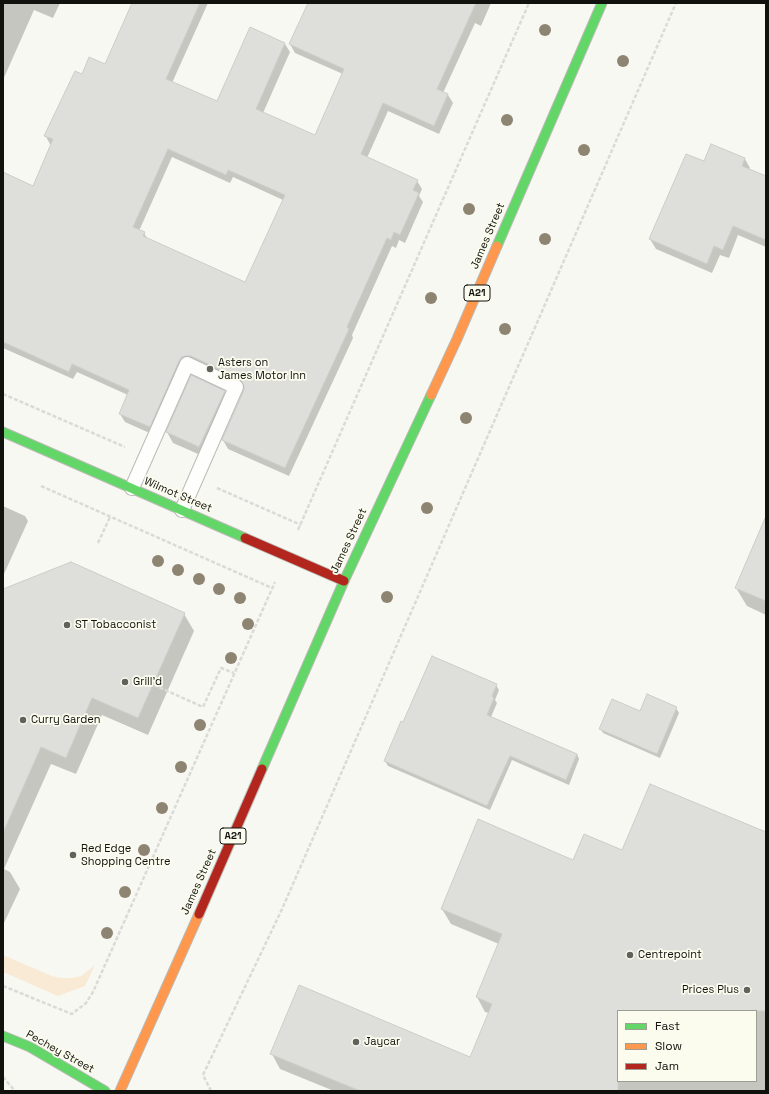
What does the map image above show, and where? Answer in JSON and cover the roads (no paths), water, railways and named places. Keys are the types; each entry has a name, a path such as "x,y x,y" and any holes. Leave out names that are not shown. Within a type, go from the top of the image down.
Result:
{"main road":[{"name":"James Street","path":"120,1091 344,581 457,339 602,3"},
{"name":"Wilmot Street","path":"3,432 344,581"},
{"name":"Pechey Street","path":"3,1036 30,1047 105,1091"}],"lane":[{"path":"132,488 187,364 236,387 182,510"}],"place":[{"name":"Asters on James Motor Inn","path":"210,369"},
{"name":"ST Tobacconist","path":"67,625"},
{"name":"Grill'd","path":"125,682"},
{"name":"Curry Garden","path":"23,720"},
{"name":"Red Edge Shopping Centre","path":"73,855"},
{"name":"Centrepoint","path":"630,955"},
{"name":"Prices Plus","path":"747,990"},
{"name":"Jaycar","path":"356,1042"}]}
